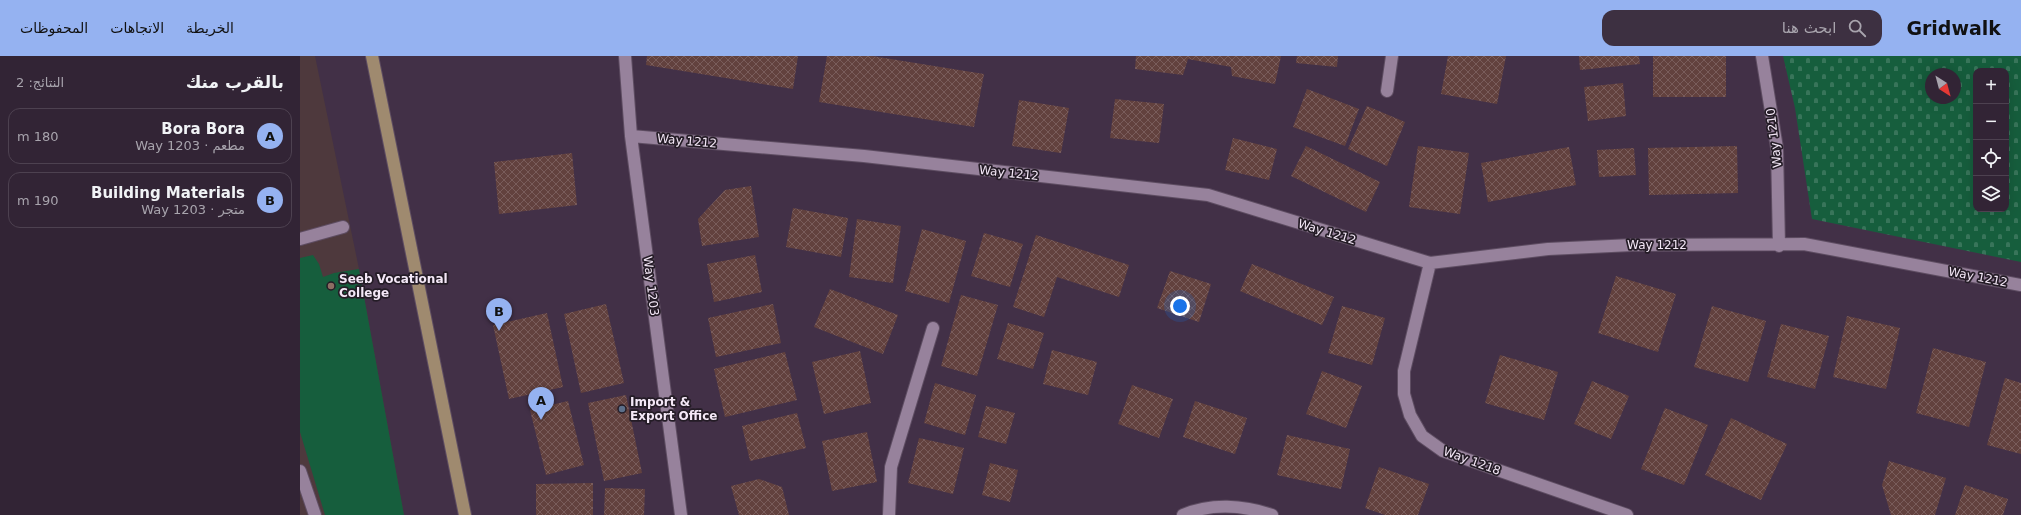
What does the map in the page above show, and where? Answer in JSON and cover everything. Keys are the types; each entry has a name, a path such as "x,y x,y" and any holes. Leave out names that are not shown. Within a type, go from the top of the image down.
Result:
{"main road":[{"path":"372,56 464,515"}],"street":[{"name":"Way 1203","path":"625,56 631,136 681,515"},
{"path":"1387,92 1392,56"},
{"name":"Way 1210","path":"1762,56 1777,148 1779,246"},
{"name":"Way 1212","path":"631,136 864,156 1208,195 1430,263 1548,249 1632,245 1779,246 1804,244 2021,284"},
{"path":"300,239 343,227"},
{"name":"Way 1218","path":"1430,263 1404,371 1404,394 1410,415 1422,436 1442,451 1628,515"},
{"path":"889,515 891,467 932,328"},
{"path":"300,471 315,515"},
{"path":"1183,515 1194,510 1210,507 1238,507 1272,515"}],"shaded area":[{"name":"Seeb Vocational College","path":"300,56 315,56 359,269 404,515 300,515"}],"green space":[{"path":"1783,56 2021,56 2021,262 1812,219 1795,108"},
{"name":"Seeb Vocational College","path":"313,255 319,264 323,277 334,273 359,269 404,515 325,515 300,432 300,258"}],"building":[{"path":"647,56 798,56 793,89 646,65"},
{"path":"827,56 872,56 984,74 974,127 819,102"},
{"path":"1136,56 1281,56 1275,84 1232,76 1231,67 1188,59 1183,75 1135,69"},
{"path":"1297,56 1338,56 1337,67 1296,63"},
{"path":"1448,56 1506,56 1497,104 1441,94"},
{"path":"1579,56 1639,56 1640,64 1580,70"},
{"path":"1653,56 1726,56 1726,97 1653,97"},
{"path":"1623,83 1626,116 1588,121 1584,87"},
{"path":"1307,89 1359,109 1345,146 1293,127"},
{"path":"1115,99 1164,104 1159,143 1110,138"},
{"path":"1019,100 1069,108 1061,153 1012,146"},
{"path":"1367,106 1405,122 1387,166 1348,149"},
{"path":"1233,138 1277,149 1269,180 1225,170"},
{"path":"1306,146 1380,182 1366,212 1291,176"},
{"path":"1418,146 1469,153 1460,214 1409,207"},
{"path":"1737,146 1738,193 1649,195 1648,148"},
{"path":"1569,147 1576,185 1488,202 1481,163"},
{"path":"1634,148 1636,175 1599,177 1597,150"},
{"path":"572,153 577,205 499,214 494,162"},
{"path":"751,186 759,237 702,246 698,219 725,190"},
{"path":"793,208 848,218 841,257 786,247"},
{"path":"857,219 901,226 893,283 849,277"},
{"path":"922,229 966,241 949,303 905,291"},
{"path":"984,233 1023,244 1010,287 971,276"},
{"path":"1036,235 1129,265 1119,297 1057,277 1044,317 1013,307"},
{"path":"755,255 762,292 714,302 707,264"},
{"path":"1252,264 1334,297 1322,325 1240,291"},
{"path":"1170,271 1211,284 1199,322 1157,308"},
{"path":"1616,276 1676,294 1658,352 1598,333"},
{"path":"830,289 898,315 883,354 814,327"},
{"path":"961,295 998,305 977,376 941,366"},
{"path":"606,304 624,383 581,393 564,314"},
{"path":"773,304 781,343 716,357 708,318"},
{"path":"1342,306 1385,318 1372,365 1328,353"},
{"path":"1712,306 1766,321 1748,382 1694,367"},
{"path":"547,313 563,387 509,399 493,325"},
{"path":"1847,316 1900,328 1886,389 1833,377"},
{"path":"1008,323 1044,333 1033,369 997,359"},
{"path":"1781,324 1829,336 1815,389 1767,377"},
{"path":"1933,348 1986,362 1969,427 1916,413"},
{"path":"1052,350 1097,362 1088,395 1043,384"},
{"path":"860,351 871,403 824,414 812,362"},
{"path":"785,352 797,400 725,417 714,369"},
{"path":"1500,355 1558,372 1544,420 1485,403"},
{"path":"1322,371 1362,386 1346,428 1306,414"},
{"path":"2005,378 2021,383 2021,454 1987,445"},
{"path":"1592,381 1629,396 1611,439 1574,424"},
{"path":"935,383 976,395 965,435 924,423"},
{"path":"1132,385 1173,399 1159,438 1118,424"},
{"path":"626,395 642,473 604,481 588,403"},
{"path":"568,401 584,465 546,475 530,410"},
{"path":"1195,401 1247,418 1235,454 1183,437"},
{"path":"986,406 1015,413 1006,444 978,437"},
{"path":"1665,408 1708,425 1684,485 1641,469"},
{"path":"797,413 806,448 750,461 742,426"},
{"path":"1731,418 1787,444 1761,500 1705,475"},
{"path":"867,432 877,482 832,491 822,441"},
{"path":"1287,435 1350,449 1341,489 1277,475"},
{"path":"919,438 964,448 953,494 908,483"},
{"path":"1889,461 1946,478 1935,515 1891,515 1882,485"},
{"path":"990,463 1018,470 1010,502 982,495"},
{"path":"1379,467 1429,484 1418,515 1385,515 1365,508"},
{"path":"759,479 782,487 789,515 739,515 731,486"},
{"path":"593,483 593,515 536,515 536,484"},
{"path":"1965,485 2008,499 2003,515 1955,515"},
{"path":"605,488 645,489 644,515 604,515"}],"place":[{"name":"Seeb Vocational College","path":"331,286"},
{"name":"Building Materials","path":"499,331"},
{"name":"Import & Export Office","path":"622,409"},
{"name":"Bora Bora","path":"541,420"}]}
